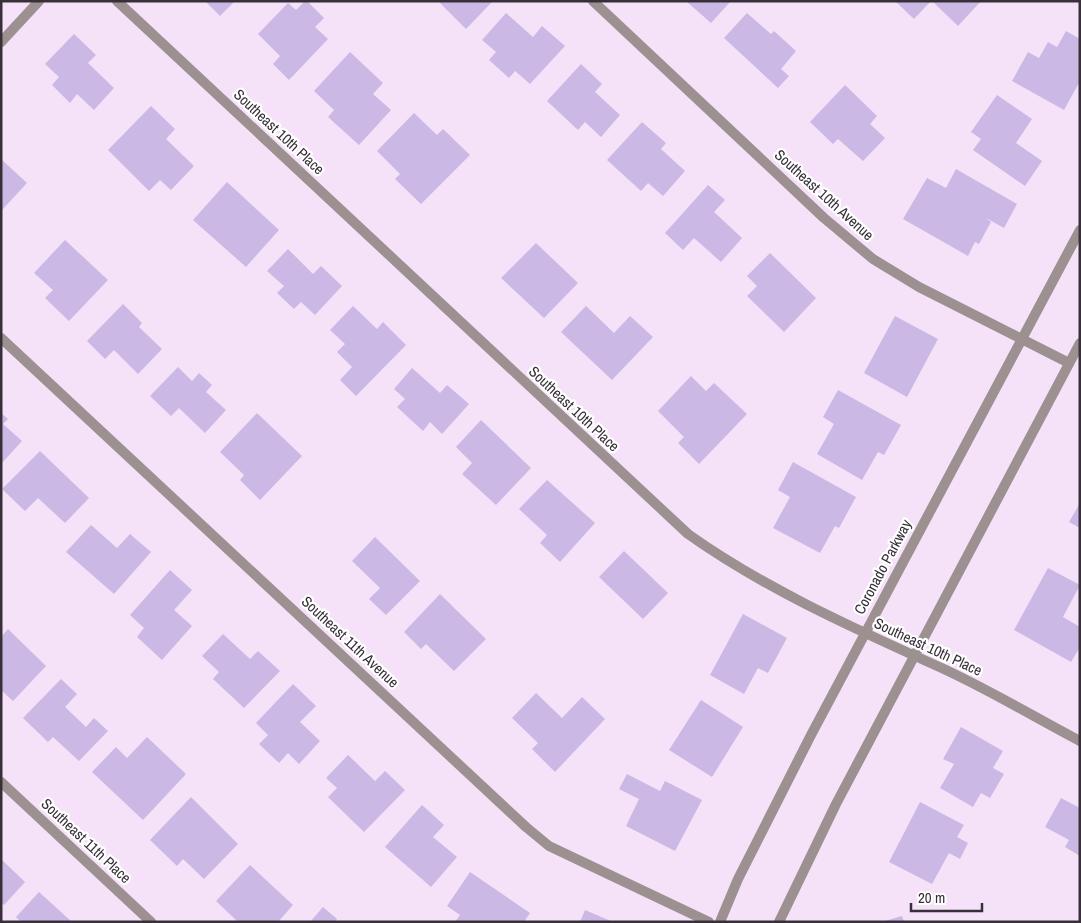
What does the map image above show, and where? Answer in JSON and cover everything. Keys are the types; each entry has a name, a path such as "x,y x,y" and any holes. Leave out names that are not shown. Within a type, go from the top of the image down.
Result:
{"street":[{"path":"1,42 39,1"},
{"name":"Southeast 10th Place","path":"116,1 688,534 712,551 773,586 864,634 937,666 1080,741"},
{"name":"Southeast 10th Avenue","path":"593,1 824,218 873,259 919,287 1070,363"},
{"name":"Coronado Parkway","path":"720,922 773,808 1022,338 1076,248 1080,230"},
{"name":"Southeast 11th Avenue","path":"1,338 526,827 549,846 709,922"},
{"path":"779,922 836,804 913,656 1080,344"},
{"name":"Southeast 11th Place","path":"1,782 151,922"}],"building":[{"path":"205,1 235,1 220,16"},
{"path":"305,1 324,18 315,27 328,39 289,80 273,64 280,56 258,34 288,3 296,10"},
{"path":"438,1 493,1 466,29"},
{"path":"686,1 731,1 711,23"},
{"path":"895,1 931,1 914,19"},
{"path":"932,1 981,1 958,26"},
{"path":"506,13 533,37 542,26 565,46 530,84 515,71 509,78 489,60 496,52 482,40"},
{"path":"747,13 771,34 774,31 796,51 781,69 789,76 778,88 724,38"},
{"path":"1066,31 1080,39 1080,81 1064,110 1012,81 1028,52 1039,58 1048,42 1057,47"},
{"path":"74,34 96,55 88,63 114,88 94,110 77,94 70,103 52,85 59,77 45,64"},
{"path":"350,52 383,83 373,94 391,110 359,145 328,117 334,110 314,91"},
{"path":"581,64 602,84 595,92 620,115 601,137 585,122 578,130 547,101"},
{"path":"845,85 877,116 870,124 885,138 863,161 838,139 833,144 810,122"},
{"path":"997,95 1032,119 1016,143 1042,161 1025,186 973,150 981,139 971,132"},
{"path":"151,106 175,129 166,139 194,166 171,190 160,180 149,191 108,150"},
{"path":"414,113 437,135 443,129 470,155 421,204 395,179 400,174 377,151"},
{"path":"642,122 666,143 661,149 685,171 663,196 648,183 641,191 607,160"},
{"path":"1,159 27,183 1,211"},
{"path":"956,169 1017,204 1004,228 986,218 991,222 979,244 975,242 968,256 903,219 927,178 946,188"},
{"path":"227,182 279,230 246,267 193,220"},
{"path":"708,185 725,200 714,212 742,238 721,262 694,238 683,250 665,233"},
{"path":"65,240 108,280 69,321 45,298 53,290 34,273"},
{"path":"536,243 578,283 544,318 501,278"},
{"path":"288,249 313,274 321,266 342,286 315,315 301,302 294,309 277,293 284,286 267,271"},
{"path":"770,253 816,298 784,332 747,296 757,286 747,276"},
{"path":"123,304 142,323 139,327 162,349 138,374 114,350 105,359 87,341"},
{"path":"353,306 377,329 383,322 406,345 356,396 340,380 352,367 337,352 345,344 330,330"},
{"path":"586,306 614,333 630,316 653,337 612,380 561,332"},
{"path":"895,316 938,339 907,397 864,373"},
{"path":"178,367 192,381 199,373 212,385 206,392 226,410 205,433 179,408 171,416 150,396"},
{"path":"412,368 440,393 447,385 469,404 442,434 430,422 423,431 397,407 405,399 394,389"},
{"path":"691,376 706,391 714,383 747,414 699,464 678,443 684,437 658,411"},
{"path":"838,390 901,425 884,455 878,452 862,480 817,454 834,424 823,417"},
{"path":"1,413 8,419 3,424 22,441 1,464"},
{"path":"257,413 302,456 260,500 240,480 244,475 220,452"},
{"path":"481,420 531,468 496,505 462,474 472,463 456,447"},
{"path":"40,451 89,498 65,523 38,498 25,511 2,489"},
{"path":"793,462 856,497 839,528 835,526 820,553 773,528 790,497 778,490"},
{"path":"547,480 595,523 560,562 540,543 547,535 519,509"},
{"path":"1080,503 1080,528 1069,522"},
{"path":"91,525 117,548 130,534 151,552 114,594 66,552"},
{"path":"375,537 420,581 386,615 369,599 380,588 352,561"},
{"path":"624,551 668,593 643,619 599,577"},
{"path":"1048,568 1080,585 1063,617 1080,627 1080,647 1071,662 1014,630"},
{"path":"170,570 192,590 174,610 192,626 162,660 137,637 144,628 130,615"},
{"path":"440,594 486,639 454,671 426,644 421,649 404,632"},
{"path":"743,614 787,638 768,673 758,668 744,694 710,675"},
{"path":"8,629 46,666 13,701 1,690 1,637"},
{"path":"223,634 250,659 258,651 280,671 244,708 213,679 219,672 202,656"},
{"path":"61,679 77,694 65,707 86,727 94,718 108,731 79,761 53,737 48,742 23,718"},
{"path":"293,684 316,706 300,722 320,741 299,764 288,753 279,763 259,744 268,735 256,723"},
{"path":"536,693 562,718 582,697 605,719 555,772 532,749 538,743 512,718"},
{"path":"701,700 743,727 712,777 669,750"},
{"path":"961,727 1003,751 993,768 1004,774 990,798 981,793 973,807 940,788 954,764 943,759"},
{"path":"147,737 186,774 143,820 92,772 116,747 127,758"},
{"path":"348,755 375,781 385,771 405,790 364,832 328,797 337,788 326,778"},
{"path":"627,774 660,791 665,781 702,800 675,851 626,826 639,799 619,789"},
{"path":"191,797 238,844 204,879 183,859 177,866 150,840"},
{"path":"1061,798 1080,808 1080,856 1065,847 1069,840 1045,827"},
{"path":"920,802 964,825 957,837 968,843 960,859 949,853 932,884 889,862"},
{"path":"422,805 444,825 433,837 457,857 431,887 385,847"},
{"path":"1,859 25,882 4,905 1,902"},
{"path":"250,865 293,905 278,922 238,922 216,901"},
{"path":"470,872 530,913 524,922 455,922 460,915 447,906"},
{"path":"39,892 72,922 21,922 16,917"},
{"path":"323,907 337,919 335,922 310,922"},
{"path":"585,910 613,922 580,922"},
{"path":"902,916 904,922 885,922 885,921"}]}
